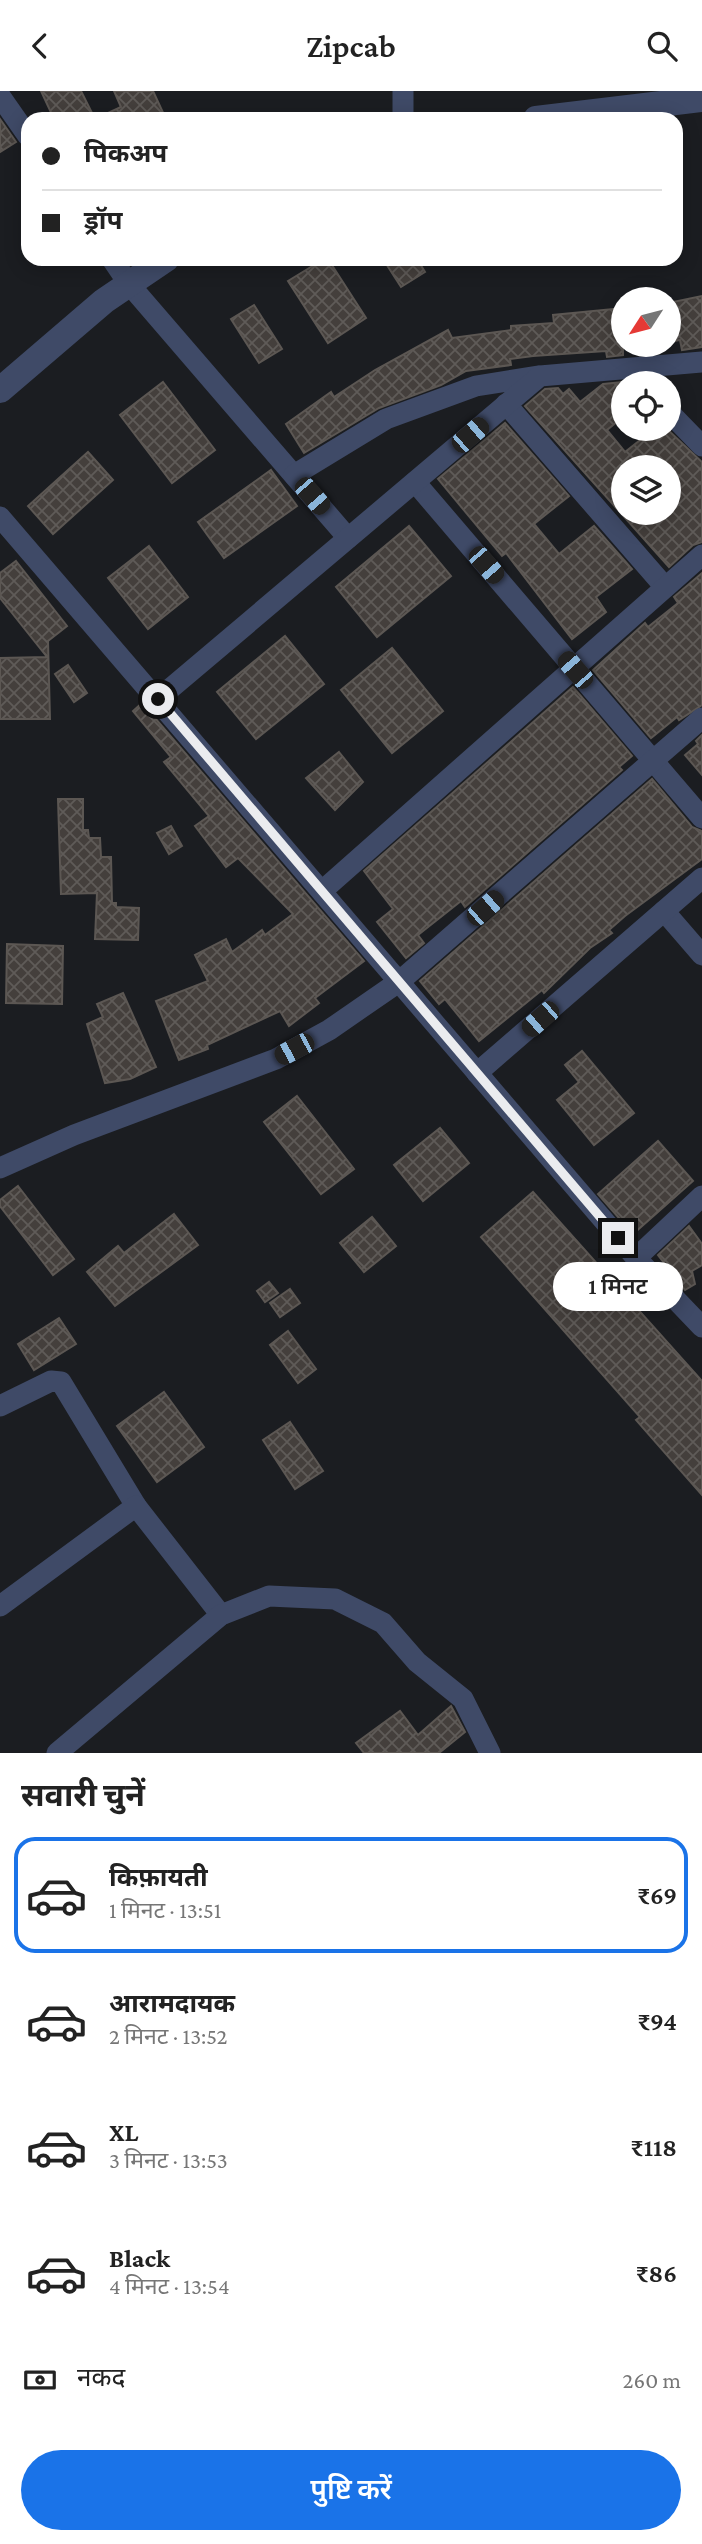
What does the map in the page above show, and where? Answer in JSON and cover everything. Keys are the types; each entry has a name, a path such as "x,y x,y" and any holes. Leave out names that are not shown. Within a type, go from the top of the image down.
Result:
{"street":[{"path":"403,91 403,112"},
{"path":"0,96 21,127"},
{"path":"594,112 702,99"},
{"path":"117,266 129,284 348,538"},
{"path":"0,390 104,301 156,266"},
{"path":"659,371 702,362"},
{"path":"294,475 386,419 476,386 540,376 611,376"},
{"path":"158,699 540,376"},
{"path":"506,404 665,587"},
{"path":"681,424 702,446"},
{"path":"415,482 702,818"},
{"path":"0,517 636,1258 702,1327"},
{"path":"322,891 702,555"},
{"path":"0,1168 74,1135 276,1059 329,1030 400,981 702,718"},
{"path":"477,1073 702,878"},
{"path":"664,911 702,955"},
{"path":"636,1258 702,1196"},
{"path":"0,1406 51,1381 61,1382 136,1506 221,1615"},
{"path":"0,1607 136,1506"},
{"path":"57,1753 221,1615 269,1596 335,1599 383,1623 417,1662 463,1699 490,1753"}],"building":[{"path":"41,91 81,91 92,112 51,112"},
{"path":"114,91 153,91 163,112 110,112 121,107"},
{"path":"0,119 16,142 0,152"},
{"path":"313,266 333,266 366,318 328,343 288,281"},
{"path":"388,266 421,266 425,272 401,287"},
{"path":"702,296 702,347 682,350 681,300"},
{"path":"254,305 282,349 259,363 231,319"},
{"path":"611,309 611,356 607,357 606,351 533,356 510,359 511,365 466,371 441,385 379,408 304,453 286,424 331,392 334,397 375,370 448,330 452,338 511,330 511,326 554,323 553,315"},
{"path":"163,382 215,450 172,483 120,415"},
{"path":"611,383 611,427 607,430 611,441 616,441 625,452 639,441 680,441 702,462 702,542 693,545 669,567 631,525 681,525 681,455 611,455 611,502 525,406 545,389 558,388 563,394 569,389 580,402 603,384"},
{"path":"505,423 569,496 534,524 559,554 594,526 632,569 596,597 606,612 572,639 506,553 502,556 438,479"},
{"path":"88,452 113,480 53,534 28,506"},
{"path":"271,470 297,506 224,558 198,522"},
{"path":"409,526 451,576 377,637 336,587"},
{"path":"149,546 188,597 148,629 108,578"},
{"path":"16,561 67,626 48,641 50,719 0,719 0,658 47,657 0,598 0,573"},
{"path":"702,573 702,705 679,720 677,717 651,738 593,670 645,623 648,627 678,603 674,597"},
{"path":"285,636 324,684 256,739 217,692"},
{"path":"392,648 443,711 392,753 341,690"},
{"path":"68,665 87,693 74,702 55,674"},
{"path":"573,687 632,756 619,767 622,770 465,907 461,901 418,935 424,943 406,958 377,922 393,909 364,871"},
{"path":"142,703 364,961 315,998 319,1003 289,1026 280,1011 207,1045 208,1049 179,1060 156,1001 208,981 195,955 226,939 232,952 262,930 265,935 293,914 238,858 226,867 195,826 209,816 164,762 171,757 133,711"},
{"path":"702,735 702,775 685,755 698,744 696,741"},
{"path":"339,752 363,782 335,810 306,778"},
{"path":"652,779 692,827 702,831 702,859 625,916 609,930 612,933 590,948 544,993 542,990 479,1041 445,999 439,1004 420,981"},
{"path":"58,799 83,799 83,830 88,830 89,838 100,838 101,857 111,857 112,903 116,903 116,907 139,908 138,940 95,939 97,893 61,894"},
{"path":"171,826 182,846 169,854 157,833"},
{"path":"7,944 63,946 62,1004 6,1003"},
{"path":"123,993 156,1067 130,1079 105,1083 87,1024 103,1017 97,1004"},
{"path":"582,1051 634,1113 594,1145 557,1100 579,1082 565,1065"},
{"path":"297,1096 354,1169 321,1194 264,1122"},
{"path":"440,1128 469,1163 423,1201 394,1165"},
{"path":"658,1141 693,1181 633,1234 598,1194"},
{"path":"18,1186 74,1259 53,1275 0,1206 0,1200"},
{"path":"533,1192 702,1381 702,1495 636,1420 640,1417 481,1237"},
{"path":"174,1214 198,1245 115,1306 87,1272 118,1246 124,1253"},
{"path":"372,1217 396,1246 364,1272 340,1243"},
{"path":"689,1226 702,1244 702,1265 692,1271 695,1284 685,1290 658,1255"},
{"path":"269,1282 278,1293 265,1302 257,1291"},
{"path":"290,1289 300,1303 280,1317 270,1303"},
{"path":"59,1318 76,1344 34,1370 18,1344"},
{"path":"288,1331 316,1369 298,1383 270,1345"},
{"path":"164,1392 204,1447 157,1482 117,1426"},
{"path":"290,1422 323,1471 295,1489 263,1440"},
{"path":"451,1706 465,1732 439,1753 364,1753 356,1743 400,1711 418,1735"}],"route":[{"path":"158,699 618,1238"}]}
